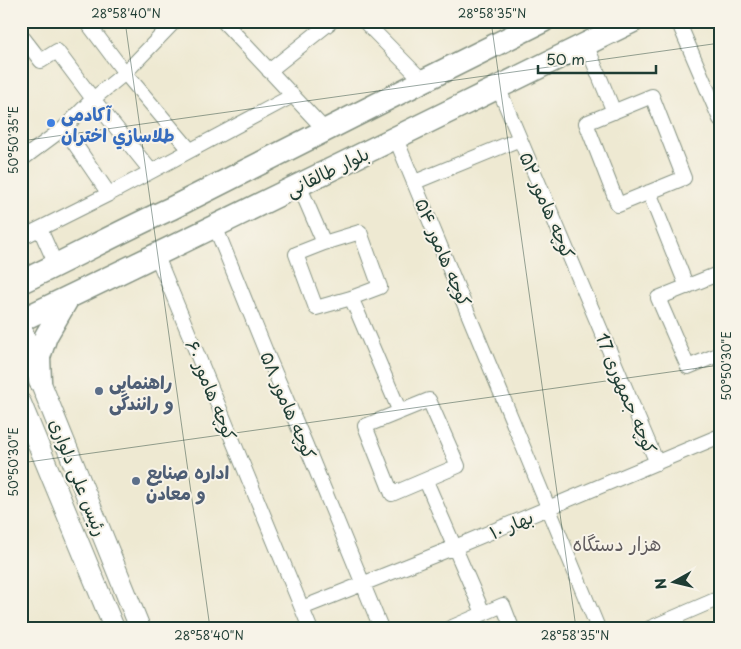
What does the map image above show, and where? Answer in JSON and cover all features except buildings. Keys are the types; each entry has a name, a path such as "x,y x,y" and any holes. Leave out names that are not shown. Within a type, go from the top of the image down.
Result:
{"main road":[{"name":"بلوار طالقانی","path":"21,282 543,21"},
{"name":"بلوار طالقانی","path":"21,320 633,21"},
{"path":"21,268 53,267"},
{"path":"40,381 39,357 46,336 68,298"},
{"name":"رئیس علی دلواری","path":"21,326 40,381 140,628"},
{"name":"رئیس علی دلواری","path":"21,403 114,628"},
{"path":"38,443 39,435 44,431 52,429 60,431"}],"street":[{"path":"86,21 125,73 190,150"},
{"path":"21,160 64,128 125,73 175,21"},
{"path":"224,21 325,130"},
{"path":"269,71 332,21"},
{"path":"364,21 423,81"},
{"path":"678,21 720,119"},
{"path":"21,42 24,39 41,61 57,52 151,171"},
{"path":"586,44 614,112"},
{"name":"کوچه هامور ۵۲","path":"498,87 598,323"},
{"path":"21,238 109,194 292,96"},
{"path":"652,96 684,178 618,205 586,123 614,112 652,96"},
{"path":"64,128 109,194"},
{"name":"کوچه هامور ۵۴","path":"396,138 598,628"},
{"path":"415,182 520,139"},
{"path":"298,185 324,243"},
{"path":"649,192 687,286"},
{"name":"کوچه هامور ۵۸","path":"215,226 382,628"},
{"path":"40,229 53,267"},
{"path":"360,232 380,287 316,308 296,254 324,243 360,232"},
{"name":"کوچه هامور ۶۰","path":"156,254 310,628"},
{"path":"720,273 658,298 688,367 720,354"},
{"path":"351,298 400,412"},
{"name":"کوچه جمهوری 17","path":"598,323 657,462"},
{"path":"429,400 458,466 426,481 392,494 365,426 429,400"},
{"name":"بهار ۱۰","path":"302,608 455,547 720,436"},
{"path":"426,481 483,613"},
{"path":"650,628 715,600"},
{"path":"450,628 503,605 512,628"}],"place":[{"name":"آكادمى طلاسازي اختران","path":"51,123"},
{"name":"راهنمایی و رانندگی","path":"99,391"},
{"name":"اداره صنایع و معادن","path":"136,481"}],"district":[{"name":"هزار دستگاه","path":"617,543"}]}
